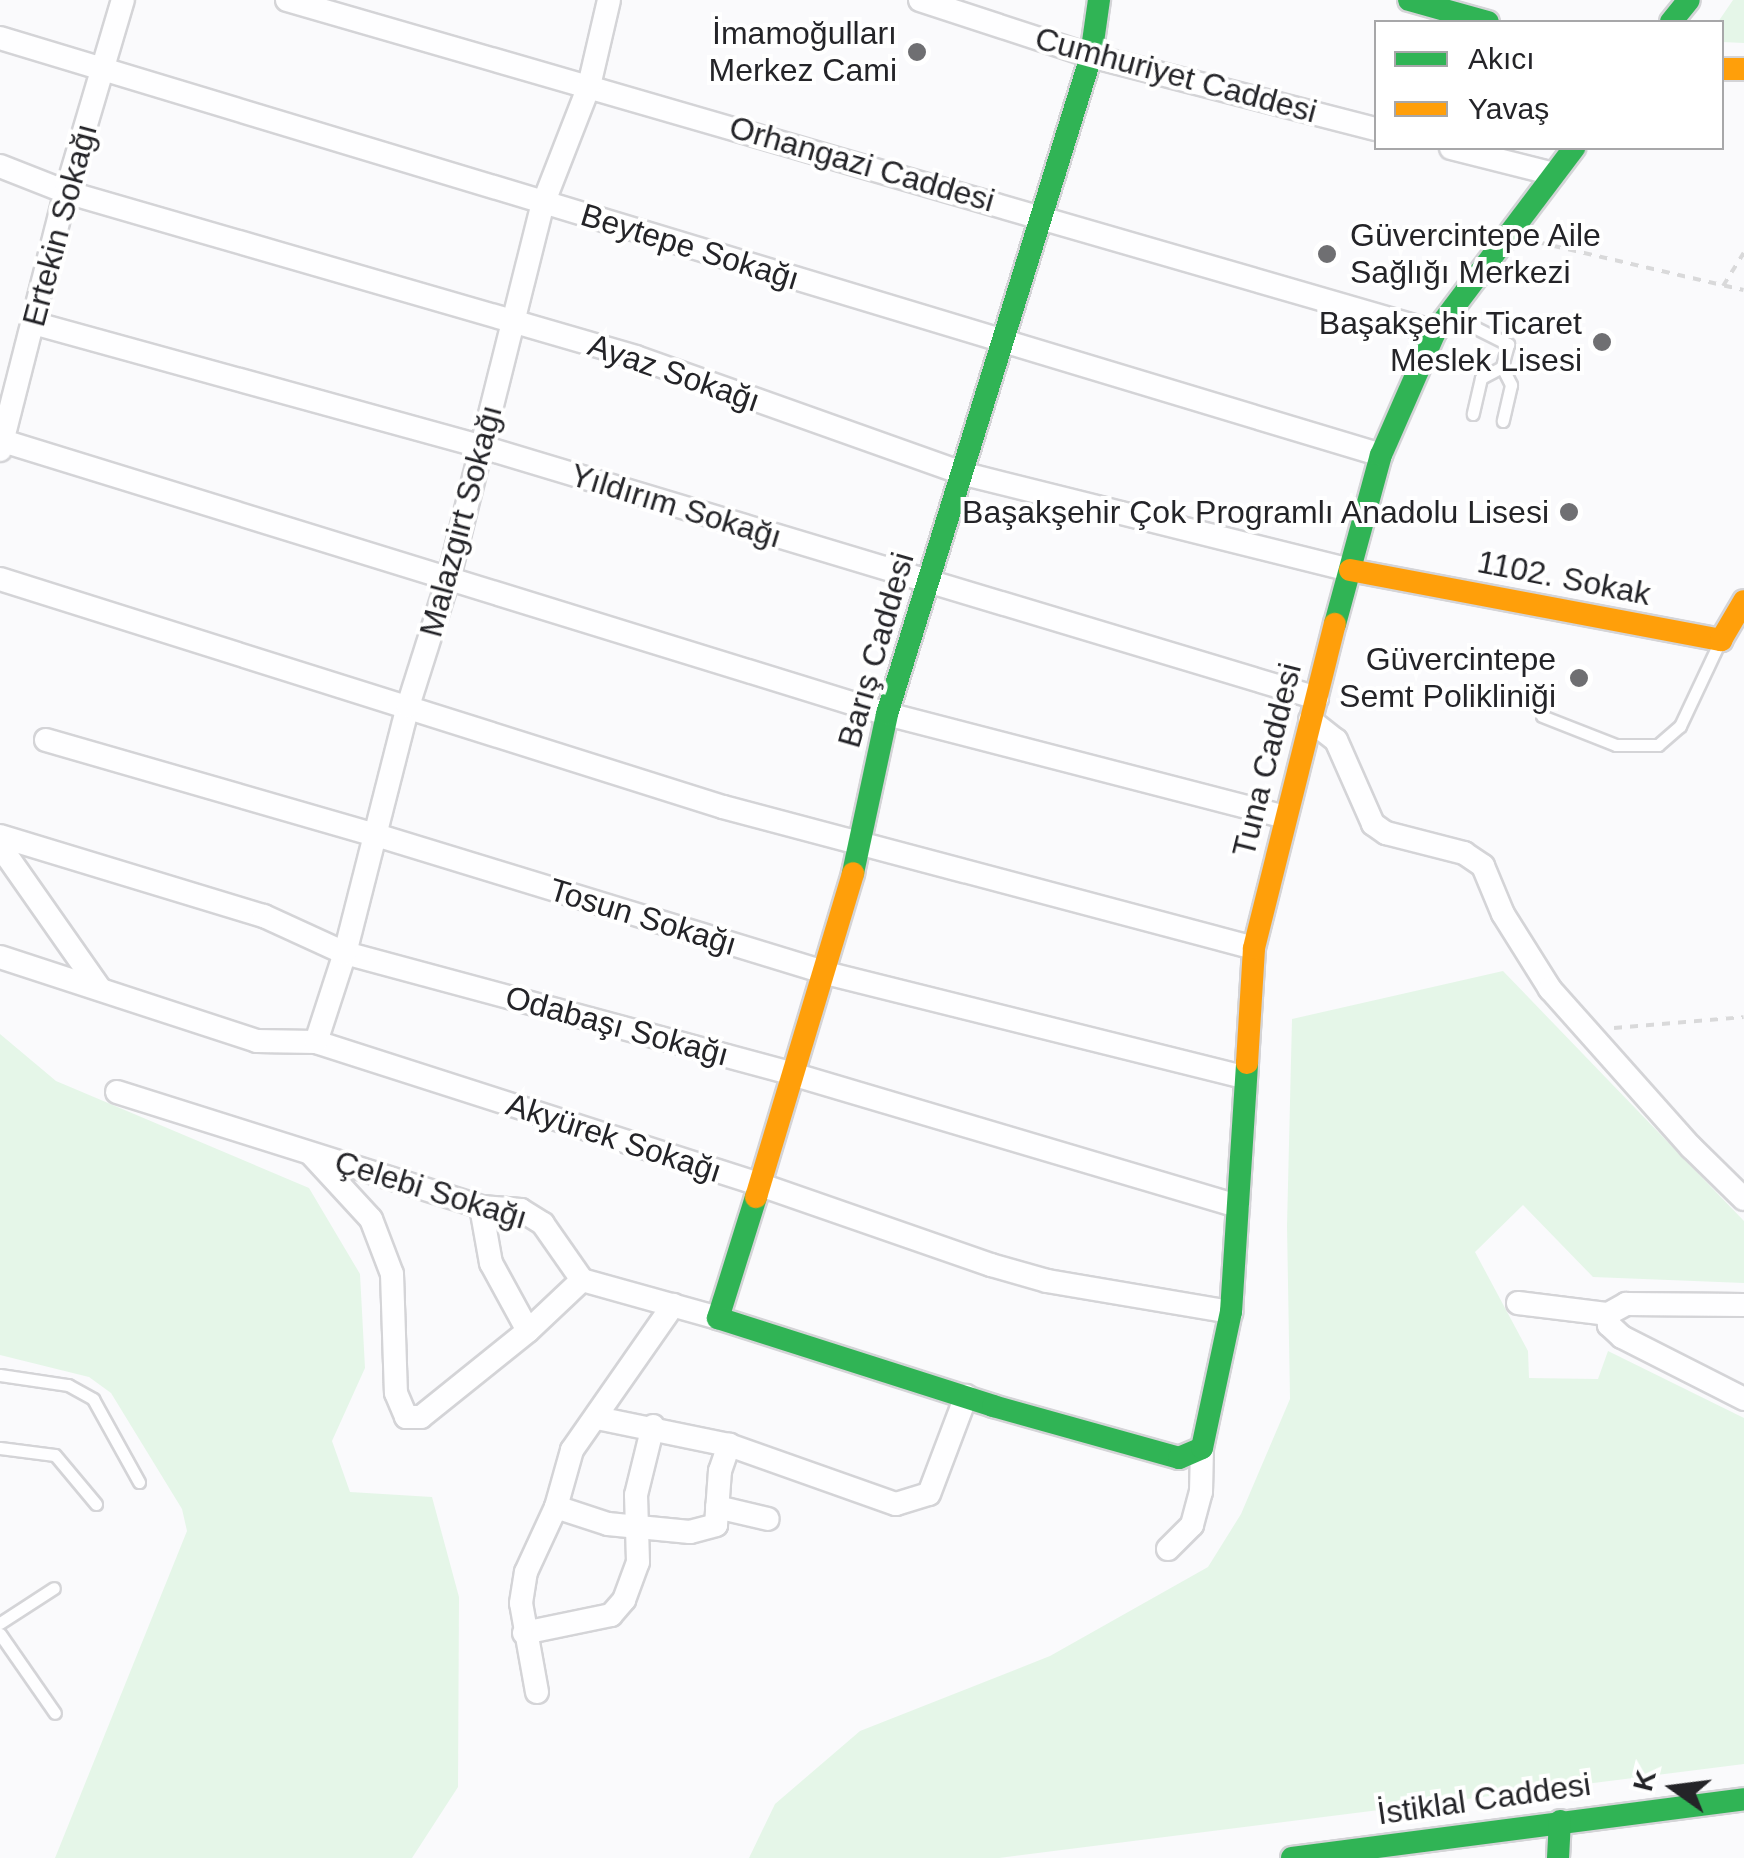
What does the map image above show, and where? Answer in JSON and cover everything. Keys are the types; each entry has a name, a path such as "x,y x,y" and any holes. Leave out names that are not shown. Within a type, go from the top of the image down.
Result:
{"street":[{"name":"Ertekin Sokağı","path":"1,446 66,192 124,0"},
{"name":"Orhangazi Caddesi","path":"287,0 1042,216 1442,323"},
{"name":"Malazgirt Sokağı","path":"316,1042 345,953 408,706 449,577 543,204 588,86 608,0"},
{"name":"Cumhuriyet Caddesi","path":"920,0 1091,56 1374,127"},
{"name":"Barış Caddesi","path":"718,1318 826,973 862,842 887,714 1091,56 1099,0"},
{"path":"1409,0 1481,20"},
{"name":"Beytepe Sokağı","path":"0,38 1381,454"},
{"path":"1459,150 1554,174"},
{"name":"Tuna Caddesi","path":"1202,1448 1231,1312 1254,948 1284,816 1381,454 1442,323 1572,150"},
{"path":"0,192 8,170"},
{"name":"Ayaz Sokağı","path":"8,170 66,192 636,358 961,473 1350,570"},
{"name":"Yıldırım Sokağı","path":"33,323 482,447 928,582 1314,709"},
{"path":"1,446 449,577 887,714 1284,816"},
{"name":"1102. Sokak","path":"1350,570 1721,640"},
{"path":"0,580 723,808 1254,948"},
{"path":"1721,640 1744,601"},
{"path":"1314,709 1336,740 1373,824 1386,833 1464,853 1483,866 1503,914 1550,988 1691,1147 1744,1199"},
{"name":"Tosun Sokağı","path":"46,740 376,834 826,973 1243,1077"},
{"name":"Odabaşı Sokağı","path":"0,836 264,916 345,953 792,1074 1238,1206"},
{"path":"0,846 100,990"},
{"name":"Akyürek Sokağı","path":"0,957 257,1041 316,1042 1047,1281 1231,1312"},
{"name":"Çelebi Sokağı","path":"116,1092 481,1207 521,1210 543,1224 582,1280 528,1332 421,1417 406,1417 396,1394 392,1274 371,1220 311,1154"},
{"path":"481,1207 491,1264 528,1332"},
{"path":"582,1280 1179,1458 1202,1448 1202,1492 1192,1525 1168,1548"},
{"path":"1518,1303 1608,1314 1626,1304 1744,1305"},
{"path":"598,1418 673,1305"},
{"path":"1608,1314 1608,1325 1622,1338 1744,1399"},
{"path":"538,1692 521,1603 526,1572 556,1506 572,1450 590,1420 653,1426 729,1444 896,1504 929,1494 966,1396"},
{"path":"524,1633 610,1614 624,1600 638,1562 636,1496 653,1426"},
{"path":"556,1506 608,1524 690,1532 716,1525 720,1471 729,1444"},
{"path":"718,1507 768,1519"},
{"name":"İstiklal Caddesi","path":"1292,1858 1744,1799"},
{"path":"1558,1858 1560,1821"}],"lane":[{"path":"1442,323 1508,344 1502,367 1512,385 1504,421"},
{"path":"1473,414 1482,378 1502,367"},
{"path":"1542,716 1616,745 1658,746 1684,719 1721,640"},
{"path":"0,1375 68,1385 94,1399 139,1482"},
{"path":"0,1448 55,1455 96,1504"},
{"path":"0,1624 54,1588"},
{"path":"0,1634 55,1713"}],"path":[{"path":"1508,236 1744,290"},
{"path":"1723,286 1744,253"},
{"path":"1588,1030 1744,1017"}],"green space":[{"path":"1733,0 1744,0 1744,43 1724,42 1724,20 1719,20"},
{"path":"1503,971 1744,1221 1744,1283 1593,1277 1523,1205 1475,1252 1528,1351 1529,1378 1598,1379 1608,1351 1744,1418 1744,1764 999,1858 749,1858 775,1804 860,1731 1050,1656 1208,1567 1241,1514 1290,1399 1287,1226 1292,1019"},
{"path":"0,1034 56,1081 309,1188 360,1274 365,1368 332,1441 350,1492 432,1497 459,1597 458,1787 412,1858 55,1858 187,1531 182,1509 111,1393 89,1377 0,1355"}],"traffic: fast":[{"path":"853,873 887,714 1091,56 1099,0"},
{"path":"1409,0 1481,20"},
{"path":"1673,20 1689,0"},
{"path":"1335,624 1381,455 1435,332 1572,150"},
{"path":"756,1197 718,1318 993,1406 1179,1458 1202,1448 1231,1312 1247,1063"},
{"path":"1292,1858 1744,1799"},
{"path":"1558,1858 1560,1821"}],"traffic: slow":[{"path":"1724,69 1744,69"},
{"path":"1350,570 1721,640 1744,601"},
{"path":"1247,1063 1254,948 1335,624"},
{"path":"756,1197 853,873"}],"place":[{"name":"İmamoğulları Merkez Cami","path":"917,52"},
{"name":"Güvercintepe Aile Sağlığı Merkezi","path":"1327,254"},
{"name":"Başakşehir Ticaret Meslek Lisesi","path":"1602,342"},
{"name":"Başakşehir Çok Programlı Anadolu Lisesi","path":"1569,512"},
{"name":"Güvercintepe Semt Polikliniği","path":"1579,678"}]}
